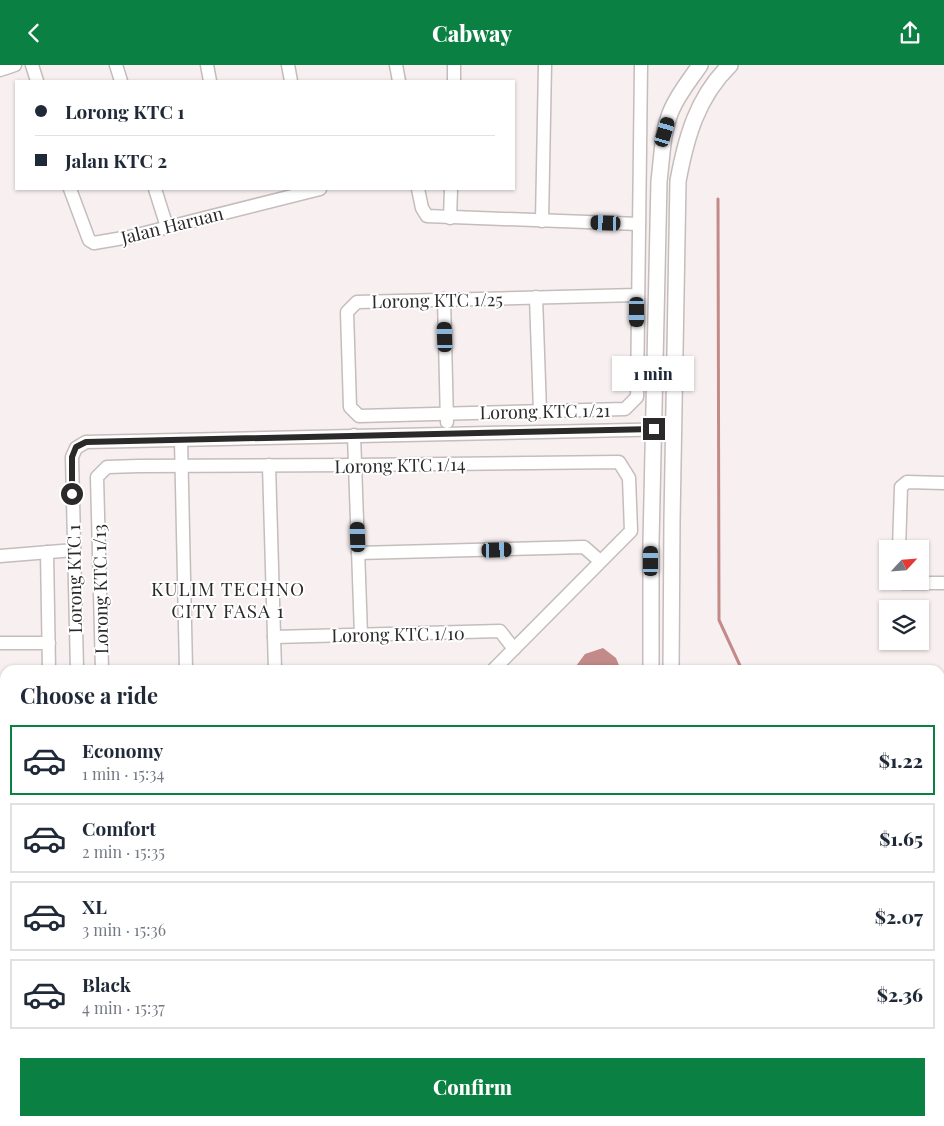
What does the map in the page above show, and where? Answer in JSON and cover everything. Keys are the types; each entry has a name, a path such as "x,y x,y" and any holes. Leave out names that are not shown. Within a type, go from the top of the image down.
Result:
{"street":[{"path":"0,69 15,65"},
{"path":"32,65 37,80"},
{"path":"116,65 121,80"},
{"path":"207,65 210,80"},
{"path":"288,65 291,80"},
{"path":"396,65 399,80"},
{"path":"454,65 454,80"},
{"path":"542,221 545,65"},
{"name":"Lorong KTC 1/21","path":"447,414 625,409 637,397 641,65"},
{"path":"651,665 651,543 659,181 665,132 671,112 678,97 700,65"},
{"path":"671,665 678,181 684,147 694,114 707,93 730,65"},
{"name":"Jalan Haruan","path":"70,190 89,240 94,243 167,227 308,190"},
{"path":"155,190 167,227"},
{"path":"418,190 422,208 426,216 639,225"},
{"path":"450,218 451,190"},
{"name":"Lorong KTC 1/25","path":"447,414 359,416 350,407 347,312 357,302 638,295"},
{"path":"536,297 540,411"},
{"path":"444,299 447,433"},
{"path":"186,665 181,440 674,429"},
{"path":"354,435 361,635"},
{"name":"Lorong KTC 1","path":"77,665 72,457 76,447 86,442 181,440"},
{"name":"Lorong KTC 1/14","path":"182,465 619,462 629,478 631,531 600,561"},
{"name":"Lorong KTC 1/13","path":"102,665 97,477 106,467 182,465"},
{"path":"269,465 275,665"},
{"path":"899,540 901,487 907,483 944,483"},
{"path":"358,553 584,547 600,561 498,665"},
{"path":"0,556 74,550"},
{"path":"47,552 49,665"},
{"path":"929,583 944,583"},
{"name":"Lorong KTC 1/10","path":"274,637 500,631 514,649"},
{"path":"0,643 49,643"}],"shaded area":[{"path":"603,648 616,658 619,665 577,665 585,654"}],"waterway":[{"path":"718,199 719,620 740,665"}],"district":[{"name":"KULIM TECHNO CITY FASA 1","path":"228,599"}],"route":[{"path":"72,494 72,457 76,447 86,442 654,429"}]}
